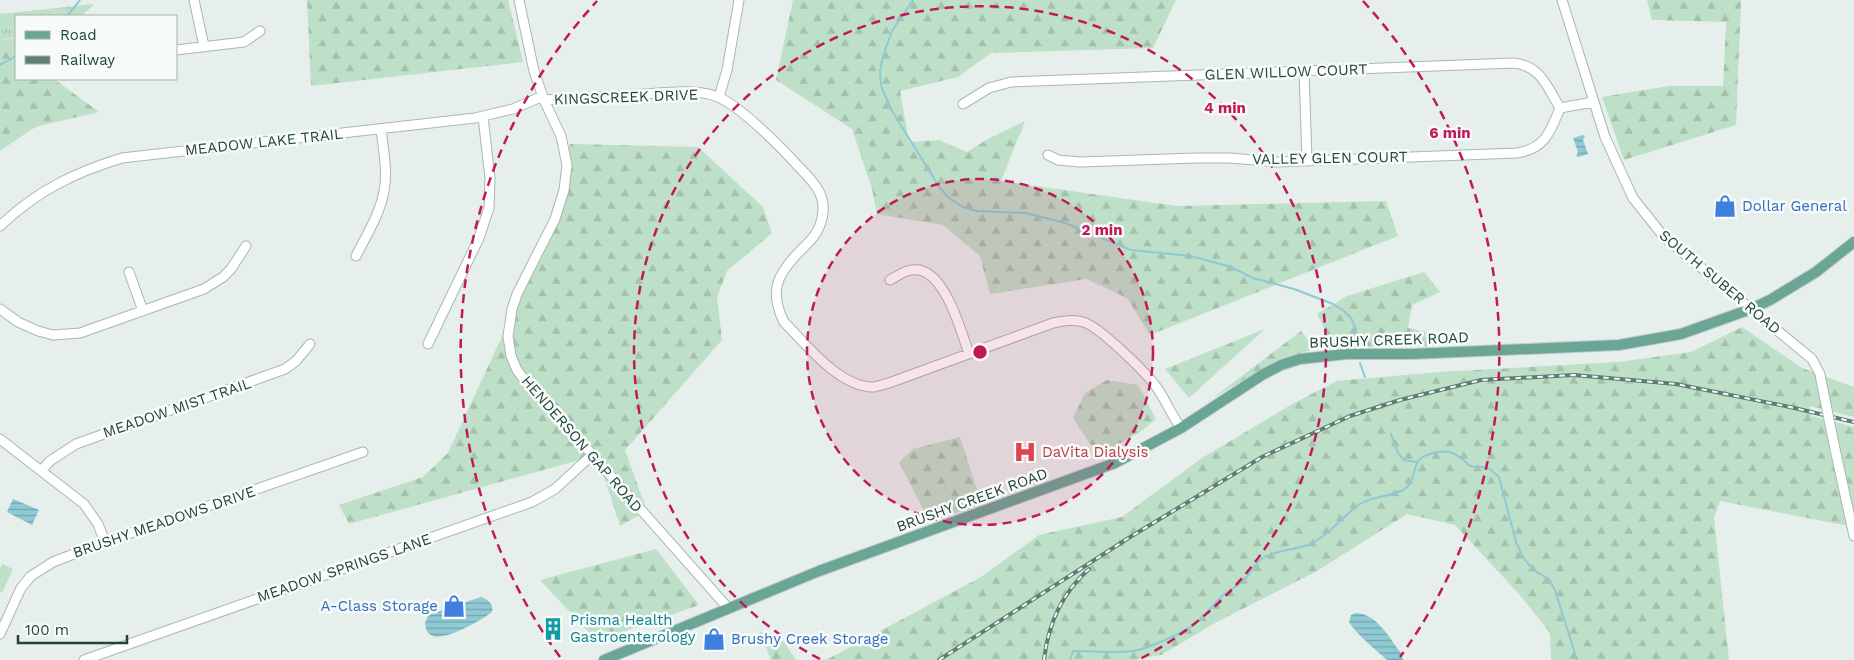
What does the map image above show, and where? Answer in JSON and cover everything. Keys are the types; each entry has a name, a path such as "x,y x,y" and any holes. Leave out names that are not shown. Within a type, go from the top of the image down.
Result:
{"main road":[{"name":"BRUSHY CREEK ROAD","path":"604,660 868,552 1115,463 1181,428 1262,374 1281,365 1310,357 1347,354 1412,354 1619,345 1681,334 1751,309 1816,272 1854,242"}],"street":[{"path":"194,0 204,46"},
{"name":"HENDERSON GAP ROAD","path":"519,0 528,51 543,98 563,144 566,176 564,190 555,219 517,294 510,317 509,347 514,363 522,378 728,608"},
{"path":"719,97 727,70 739,0"},
{"name":"SOUTH SUBER ROAD","path":"1562,0 1605,137 1633,198 1664,237 1812,359 1820,374 1854,536"},
{"path":"178,50 244,42 260,31"},
{"name":"GLEN WILLOW COURT","path":"963,104 989,88 1011,82 1522,64 1530,67 1540,75 1560,108"},
{"path":"1304,71 1307,161"},
{"name":"KINGSCREEK DRIVE","path":"543,98 700,92 719,97 734,106 796,162 817,185 822,199 820,225 814,237 795,256 779,277 776,300 784,322 833,370 847,380 874,387 1053,323 1068,320 1083,322 1096,327 1155,386 1181,428"},
{"name":"MEADOW LAKE TRAIL","path":"0,226 28,202 64,180 83,171 122,158 483,117 543,98"},
{"path":"1560,108 1593,102"},
{"name":"VALLEY GLEN COURT","path":"1048,155 1058,160 1080,162 1229,158 1277,162 1524,152 1537,146 1546,137 1560,108"},
{"path":"428,344 479,238 490,208 490,178 483,117"},
{"path":"356,256 377,213 384,191 385,167 381,129"},
{"path":"0,309 24,325 45,333 62,335 90,330 204,290 231,269 246,246"},
{"path":"890,280 907,271 920,270 930,275 945,290 969,354"},
{"path":"128,272 143,311"},
{"name":"MEADOW MIST TRAIL","path":"42,470 62,451 76,444 285,369 296,361 310,344"},
{"path":"0,439 42,470 88,508 98,524 105,542"},
{"name":"BRUSHY MEADOWS DRIVE","path":"0,634 16,596 32,576 53,562 363,452"},
{"name":"MEADOW SPRINGS LANE","path":"84,660 532,502 555,489 592,455"}],"green space":[{"path":"307,0 508,0 523,62 311,86"},
{"path":"793,0 1176,0 1153,48 991,53 958,77 900,91 909,142 939,140 967,152 988,139 1025,121 1001,181 1177,206 1386,201 1398,236 1150,335 1127,298 1086,279 990,294 980,256 943,225 877,214 872,189 852,129 776,80"},
{"path":"1647,0 1741,0 1736,125 1624,160 1602,97 1669,86 1723,86 1726,22 1652,20"},
{"path":"94,4 83,15 15,15 15,37 0,40 0,14"},
{"path":"15,38 15,80 55,80 99,112 35,127 0,151 0,40"},
{"path":"570,144 698,147 763,207 772,233 727,271 717,297 722,340 625,450 647,511 620,526 597,455 349,524 339,505 423,477 448,453 559,213"},
{"path":"1424,272 1440,292 1412,305 1408,328 1441,335 1435,346 1333,347 1317,314 1347,296"},
{"path":"1742,327 1802,368 1854,387 1854,417 1809,406 1812,416 1854,427 1854,527 1720,501 1714,518 1729,660 1551,660 1550,633 1519,594 1455,525 1407,514 1317,571 1215,623 1161,655 1133,660 826,660 981,577 1039,535 1122,517 1202,458 1294,403 1337,381 1439,372 1618,362 1691,352"},
{"path":"1265,329 1189,398 1165,369"},
{"path":"1301,331 1315,349 1278,360 1213,398"},
{"path":"1107,380 1138,385 1156,419 1143,430 1108,451 1090,444 1073,418 1085,393"},
{"path":"960,437 982,505 929,521 899,462 913,449"},
{"path":"656,549 699,605 597,641 540,580"},
{"path":"2,564 13,569 2,593 0,592 0,569"},
{"path":"759,631 783,641 796,660 771,660"}],"water":[{"path":"1585,136 1583,140 1588,154 1579,157 1576,156 1578,152 1573,138"},
{"path":"13,499 39,510 32,525 7,512"},
{"path":"481,597 488,601 492,607 492,612 487,616 454,633 439,637 428,633 425,623 428,616"},
{"path":"1355,613 1370,617 1382,627 1401,653 1403,660 1387,660 1362,637 1349,622 1351,615"}],"waterway":[{"path":"68,15 80,0"},
{"path":"913,0 892,31 883,56 880,71 881,86 892,111 940,188 949,198 963,207 977,211 1026,213 1065,223 1131,250 1191,256 1231,267 1253,278 1294,289 1333,304 1344,311 1351,318 1356,329 1352,343"},
{"path":"0,65 15,57"},
{"path":"1360,363 1365,377"},
{"path":"1391,434 1398,453 1404,460 1416,462"},
{"path":"1070,660 1073,651 1115,652 1138,650 1187,629 1199,621 1222,596 1243,581 1260,560 1274,553 1310,544 1324,536 1360,504 1403,490 1412,481 1416,465 1419,461 1423,457 1437,452 1448,452 1457,455 1470,466 1488,468 1499,477 1516,542 1523,557 1533,570 1549,579 1555,590 1577,660"}],"railway":[{"path":"939,660 1127,539 1262,457 1350,416 1400,400 1481,380 1574,375 1676,384 1854,422"},
{"path":"1044,660 1049,634 1058,610 1071,588 1089,569"}],"place":[{"name":"Dollar General","path":"1725,206"},
{"name":"DaVita Dialysis","path":"1025,452"},
{"name":"A-Class Storage","path":"454,606"},
{"name":"Prisma Health Gastroenterology","path":"553,629"},
{"name":"Brushy Creek Storage","path":"714,639"}]}
